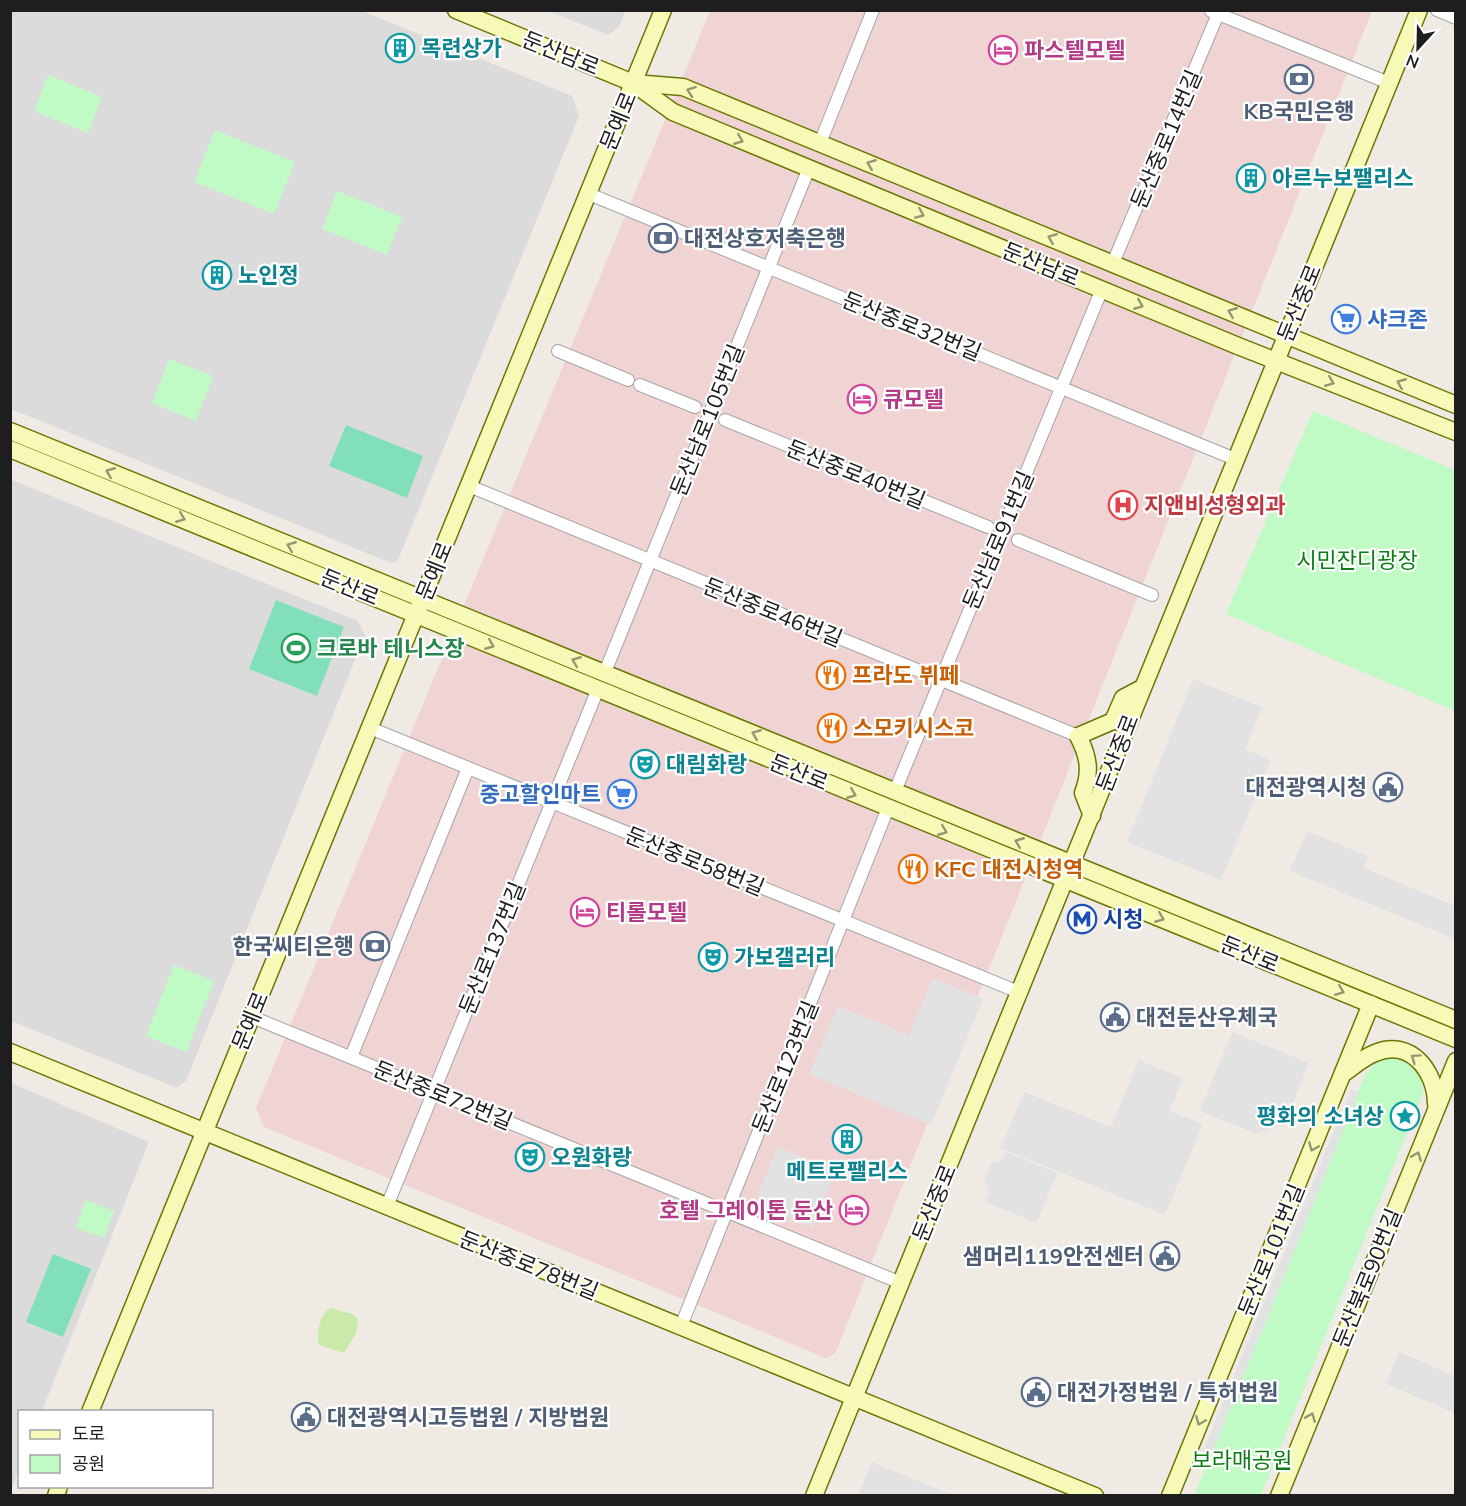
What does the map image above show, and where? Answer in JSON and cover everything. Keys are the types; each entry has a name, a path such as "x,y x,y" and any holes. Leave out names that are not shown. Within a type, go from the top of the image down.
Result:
{"main road":[{"name":"둔산남로","path":"456,10 633,83 673,112 1102,290 1455,432"},
{"name":"문예로","path":"91,1410 663,10"},
{"name":"둔산중로","path":"814,1496 1021,993 1142,688 1419,10"},
{"name":"둔산남로","path":"633,83 683,87 1455,405"},
{"name":"둔산로","path":"10,431 419,607 598,689 1455,1039"},
{"name":"둔산로","path":"10,449 419,607 604,672 1455,1020"},
{"path":"1092,816 1083,793 1090,776 1086,752 1078,736 1113,721 1123,698 1142,688"},
{"name":"둔산로101번길","path":"1170,1496 1371,1004"},
{"path":"1343,1074 1377,1052 1392,1050 1407,1053 1428,1069 1434,1081 1436,1109"},
{"path":"10,1052 204,1132"},
{"name":"둔산북로90번길","path":"1279,1496 1455,1061"},
{"name":"둔산중로78번길","path":"204,1132 1095,1496"}],"street":[{"path":"820,143 873,10"},
{"path":"1437,10 1455,18"},
{"name":"둔산중로14번길","path":"1113,263 1214,12 1389,83"},
{"name":"둔산남로105번길","path":"604,672 809,168"},
{"name":"둔산중로32번길","path":"589,194 1235,459"},
{"name":"둔산남로91번길","path":"896,791 1102,290"},
{"path":"558,351 695,408"},
{"name":"둔산중로40번길","path":"725,420 988,527"},
{"name":"둔산중로46번길","path":"469,486 1078,736"},
{"path":"1018,540 1152,595"},
{"name":"둔산로137번길","path":"387,1206 598,689"},
{"name":"둔산중로58번길","path":"370,728 1021,993"},
{"path":"351,1057 468,768"},
{"name":"둔산로123번길","path":"681,1326 888,808"},
{"name":"둔산중로72번길","path":"252,1017 901,1283"}],"shaded area":[{"path":"10,11 362,11 572,96 579,116 398,560 391,563 11,409"},
{"path":"548,11 625,11 619,27 608,35"},
{"path":"710,11 1372,11 835,1354 826,1358 264,1127 256,1108"},
{"path":"10,479 358,621 365,635 186,1081 177,1088 11,1021"},
{"path":"1193,679 1262,707 1245,749 1271,760 1221,880 1127,842"},
{"path":"1307,831 1368,856 1364,868 1455,906 1455,939 1290,871"},
{"path":"933,978 983,999 931,1125 809,1074 838,1006 909,1035"},
{"path":"1232,1032 1309,1063 1285,1124 1257,1134 1200,1111"},
{"path":"1139,1060 1183,1078 1170,1111 1203,1124 1165,1215 1001,1148 1024,1092 1111,1127"},
{"path":"11,1083 149,1142 42,1410 18,1410 18,1471 11,1491"},
{"path":"1351,1089 1359,1092 1210,1458 1202,1454"},
{"path":"778,1147 836,1170 813,1227 763,1207 758,1194"},
{"path":"1006,1152 1057,1173 1037,1223 985,1202 989,1192 984,1178 991,1164 1003,1160"},
{"path":"1399,1352 1455,1376 1455,1413 1386,1384"},
{"path":"872,1462 952,1495 858,1495"}],"green space":[{"path":"48,75 102,97 88,133 34,111"},
{"path":"215,130 295,162 274,214 194,182"},
{"path":"337,191 402,217 387,255 322,229"},
{"path":"169,359 213,376 196,421 152,403"},
{"name":"시민잔디광장","path":"1313,411 1455,470 1455,711 1226,614"},
{"path":"346,425 423,456 407,498 329,466"},
{"name":"크로바 테니스장","path":"276,600 344,627 317,696 249,669"},
{"path":"174,965 214,981 186,1052 146,1036"},
{"name":"보라매공원","path":"1389,1057 1403,1060 1414,1067 1421,1078 1423,1093 1261,1495 1194,1496 1365,1075 1374,1064"},
{"path":"86,1200 114,1211 104,1238 76,1228"},
{"path":"53,1254 91,1269 63,1337 26,1322"},
{"path":"330,1308 353,1314 358,1320 356,1333 344,1353 319,1345 320,1325"}],"place":[{"name":"목련상가","path":"400,48"},
{"name":"파스텔모텔","path":"1003,50"},
{"name":"KB국민은행","path":"1299,79"},
{"name":"아르누보팰리스","path":"1251,178"},
{"name":"대전상호저축은행","path":"663,238"},
{"name":"노인정","path":"217,275"},
{"name":"샤크존","path":"1346,319"},
{"name":"큐모텔","path":"862,399"},
{"name":"지앤비성형외과","path":"1123,505"},
{"name":"크로바 테니스장","path":"296,648"},
{"name":"프라도 뷔페","path":"831,675"},
{"name":"스모키시스코","path":"832,728"},
{"name":"대림화랑","path":"645,764"},
{"name":"대전광역시청","path":"1388,787"},
{"name":"중고할인마트","path":"622,794"},
{"name":"KFC 대전시청역","path":"913,869"},
{"name":"티롤모텔","path":"585,912"},
{"name":"시청","path":"1082,919"},
{"name":"한국씨티은행","path":"375,946"},
{"name":"가보갤러리","path":"713,957"},
{"name":"대전둔산우체국","path":"1115,1017"},
{"name":"평화의 소녀상","path":"1405,1116"},
{"name":"메트로팰리스","path":"847,1139"},
{"name":"오원화랑","path":"530,1157"},
{"name":"호텔 그레이톤 둔산","path":"854,1210"},
{"name":"샘머리119안전센터","path":"1165,1256"},
{"name":"대전가정법원 / 특허법원","path":"1036,1392"},
{"name":"대전광역시고등법원 / 지방법원","path":"306,1417"}]}
